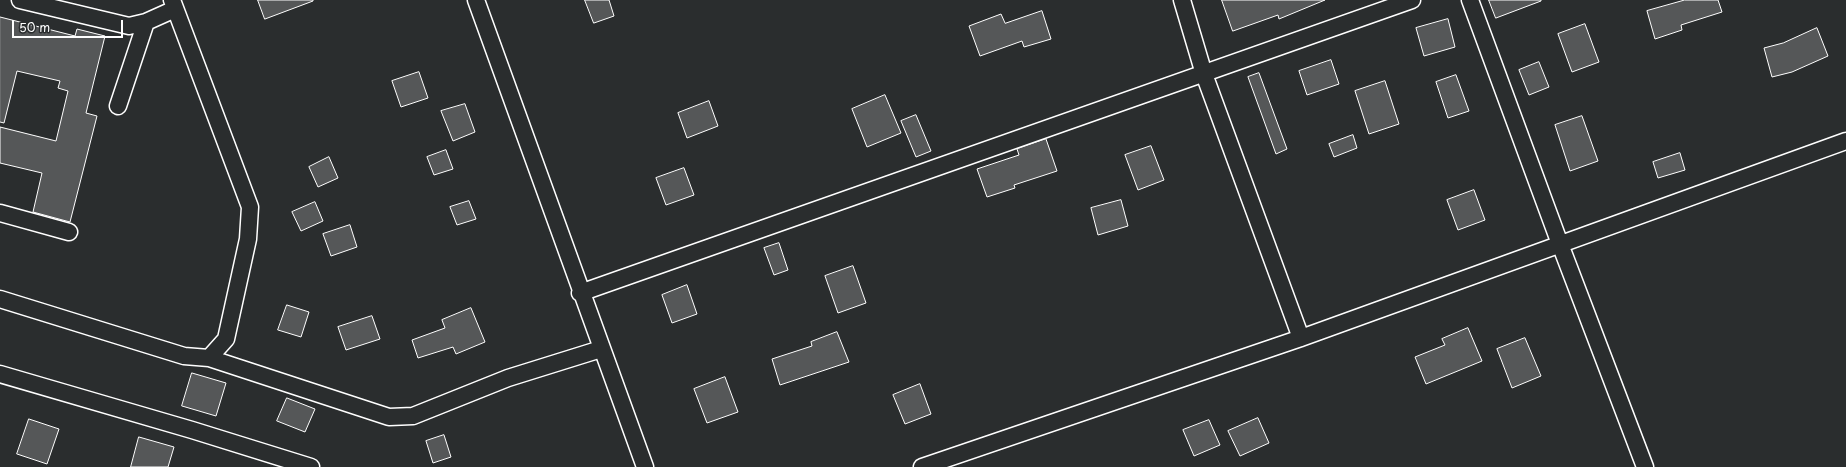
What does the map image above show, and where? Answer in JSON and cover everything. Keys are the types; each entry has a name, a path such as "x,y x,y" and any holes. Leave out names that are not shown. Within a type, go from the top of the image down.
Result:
{"street":[{"path":"20,0 129,26 146,22 173,4 250,207 248,239 226,339 209,358"},
{"path":"476,0 580,293 644,467"},
{"path":"1182,0 1204,74 1301,338"},
{"path":"580,293 1412,0"},
{"path":"1470,0 1560,244 1645,467"},
{"path":"118,106 146,22"},
{"path":"922,467 1301,338 1846,141"},
{"path":"0,213 69,232"},
{"path":"0,299 184,356 209,358 389,417 413,416 508,378 601,349"},
{"path":"0,374 192,430 310,467"}],"building":[{"path":"258,0 313,0 313,1 265,19"},
{"path":"585,0 609,0 614,16 594,23"},
{"path":"1222,0 1325,0 1279,19 1278,15 1233,31"},
{"path":"1489,0 1541,0 1541,1 1496,18"},
{"path":"1685,0 1718,0 1722,12 1681,25 1682,30 1655,39 1647,11"},
{"path":"1042,11 1051,39 1024,47 1022,41 980,56 969,26 1001,14 1005,23"},
{"path":"0,17 75,36 77,29 105,36 86,113 97,116 70,222 33,212 42,173 0,163 0,127 56,141 68,91 58,88 60,81 17,71 4,123 0,122"},
{"path":"1448,19 1455,47 1424,56 1416,28"},
{"path":"1585,24 1599,62 1572,72 1558,34"},
{"path":"1817,28 1828,56 1792,72 1772,77 1764,48 1783,43"},
{"path":"1331,60 1339,84 1307,95 1299,71"},
{"path":"1539,62 1549,87 1529,95 1519,70"},
{"path":"419,72 428,98 401,107 392,81"},
{"path":"1259,73 1287,149 1276,154 1248,77"},
{"path":"1456,75 1469,111 1448,118 1436,82"},
{"path":"1385,81 1399,124 1369,134 1355,91"},
{"path":"885,95 901,133 867,147 852,109"},
{"path":"709,101 718,126 687,138 678,113"},
{"path":"465,104 475,132 453,141 441,111"},
{"path":"916,115 931,151 916,157 901,121"},
{"path":"1582,116 1598,161 1570,171 1555,125"},
{"path":"1353,135 1357,148 1334,157 1329,144"},
{"path":"1046,139 1057,171 1014,185 1015,188 987,197 977,169 1019,155 1017,149"},
{"path":"1151,146 1164,180 1138,190 1125,155"},
{"path":"446,150 453,169 434,175 427,157"},
{"path":"1680,153 1685,170 1658,178 1653,162"},
{"path":"329,157 338,178 318,187 309,167"},
{"path":"684,168 694,195 666,205 656,178"},
{"path":"1474,190 1485,220 1458,230 1447,200"},
{"path":"1121,200 1128,226 1098,235 1091,208"},
{"path":"469,201 476,219 457,225 450,207"},
{"path":"315,202 323,221 301,231 292,212"},
{"path":"350,225 357,247 331,256 323,234"},
{"path":"779,243 788,270 774,275 764,248"},
{"path":"853,266 866,303 838,313 825,276"},
{"path":"687,285 697,314 672,323 662,295"},
{"path":"287,305 309,312 301,337 278,330"},
{"path":"471,308 485,342 456,354 453,347 418,358 412,340 445,328 442,320"},
{"path":"372,316 380,339 346,350 338,327"},
{"path":"1468,328 1482,361 1426,384 1415,357 1445,345 1442,339"},
{"path":"837,332 849,362 780,385 772,359 812,346 811,342"},
{"path":"1525,338 1541,376 1512,388 1497,349"},
{"path":"192,373 226,383 216,416 182,406"},
{"path":"725,377 738,412 707,423 694,389"},
{"path":"920,384 931,414 905,424 893,395"},
{"path":"287,398 315,409 305,432 277,421"},
{"path":"1258,418 1269,443 1240,456 1228,431"},
{"path":"29,419 59,429 47,464 17,454"},
{"path":"1209,420 1220,445 1194,456 1183,430"},
{"path":"444,435 451,457 433,463 426,441"},
{"path":"139,437 174,447 168,467 131,467"}]}
